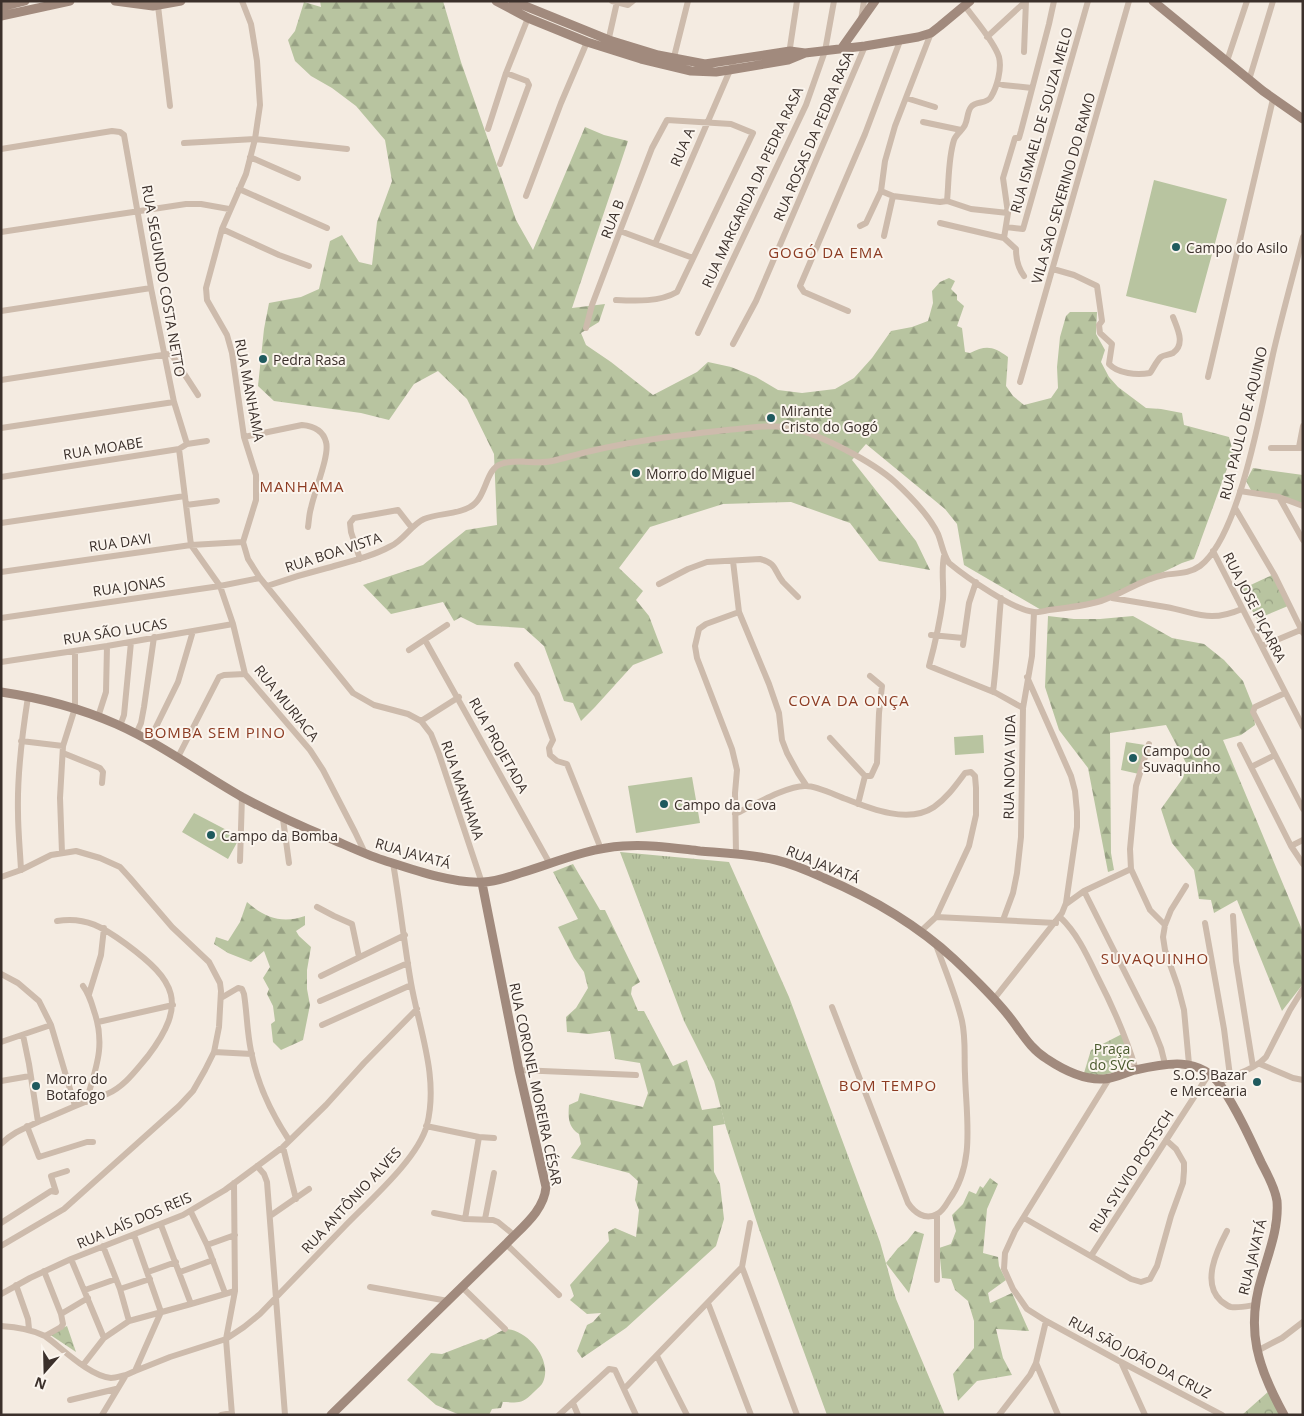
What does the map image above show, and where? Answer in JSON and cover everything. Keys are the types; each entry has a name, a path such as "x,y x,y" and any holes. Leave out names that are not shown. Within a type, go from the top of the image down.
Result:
{"street":[{"path":"1,7 25,1"},
{"path":"1,16 70,1"},
{"path":"115,1 140,6 158,6 181,1"},
{"name":"RUA MANHAMA","path":"242,1 251,24 257,61 260,105 256,139 239,189 222,229 208,278 206,295 227,335 232,353 244,437 254,468 256,490 254,505 243,542"},
{"path":"496,1 528,18 587,42 608,44"},
{"path":"513,1 608,44 707,72 788,60 805,53"},
{"path":"673,63 688,1"},
{"path":"788,60 797,1"},
{"name":"RUA MARGARIDA DA PEDRA RASA","path":"698,333 806,104 825,51 834,1"},
{"path":"860,24 864,1"},
{"path":"840,49 875,1"},
{"path":"987,36 1026,1"},
{"path":"1024,52 1026,1"},
{"path":"1004,238 1008,213 1004,178 1014,138 1019,138 1021,131 1050,24 1054,1"},
{"name":"RUA ISMAEL DE SOUZA MELO","path":"1006,227 1023,229 1088,1"},
{"name":"VILA SAO SEVERINO DO RAMO","path":"1020,382 1129,1"},
{"path":"1153,1 1273,99 1303,119"},
{"path":"1249,80 1273,1"},
{"path":"608,44 614,2 630,3"},
{"path":"1227,61 1246,2"},
{"path":"673,63 705,64 790,51 805,53 900,41 931,33 967,4 999,56 1000,68 997,82 989,100 977,103 970,108 965,127 954,139 950,160 947,201"},
{"path":"158,6 170,106"},
{"path":"488,129 506,72 528,18"},
{"path":"860,226 866,223 881,191 885,161 892,135 931,33"},
{"path":"848,311 804,292 800,286 865,134 900,41"},
{"path":"526,196 561,103 587,42"},
{"name":"RUA ROSAS DA PEDRA RASA","path":"733,344 756,301 865,46"},
{"name":"RUA A","path":"655,244 734,60"},
{"path":"500,164 529,85 527,81 506,72"},
{"path":"997,82 1003,85 1032,88"},
{"path":"906,98 935,106"},
{"path":"1208,376 1273,99"},
{"name":"RUA B","path":"586,328 592,305 652,148 667,120 706,123"},
{"path":"923,122 961,130"},
{"path":"616,300 660,299 677,292 753,133 731,124 706,123"},
{"name":"RUA SEGUNDO COSTA NETTO","path":"1,150 112,131 120,132 124,135 139,212 150,288 174,402 186,444"},
{"path":"184,143 256,139 347,149"},
{"path":"250,157 298,178"},
{"path":"239,189 327,228"},
{"path":"881,191 893,196 940,202 947,201 971,209 1008,213"},
{"path":"884,236 893,196"},
{"path":"1,232 186,204 201,204 229,209"},
{"path":"940,223 1004,238 1016,249 1016,257 1024,276"},
{"path":"222,229 279,255 309,266"},
{"path":"620,231 693,258"},
{"name":"RUA PAULO DE AQUINO","path":"944,556 954,567 1001,598 1034,612 1083,606 1112,598 1148,579 1194,570 1201,566 1213,551 1235,508 1263,406 1273,355 1303,237"},
{"path":"1053,269 1097,286 1102,321 1100,333 1112,344 1109,364 1114,369 1150,374 1161,357 1178,349 1180,336 1173,317"},
{"path":"1,311 150,288"},
{"path":"1,380 172,355 198,395"},
{"path":"1,428 174,402"},
{"path":"244,437 302,425 311,426 319,430 323,435 326,442 326,453 310,510 308,527"},
{"name":"RUA BOA VISTA","path":"267,586 295,576 360,559 391,547 412,528 427,518 473,506 481,497 494,468 500,464 546,462 660,438 767,426 791,428 823,440 866,460 895,482 932,524 938,534 944,556"},
{"path":"1271,448 1301,448 1303,426"},
{"name":"RUA MOABE","path":"1,477 179,449 186,444 207,441"},
{"name":"RUA MURIACA","path":"179,449 191,545 220,586 246,674 310,750 323,770 356,832 364,853"},
{"path":"1240,490 1279,497 1303,506"},
{"path":"1,523 185,496"},
{"path":"1279,497 1303,540"},
{"path":"186,505 217,501"},
{"path":"1235,508 1275,576 1302,631 1262,646"},
{"path":"360,559 351,532 350,523 354,518 388,510 398,510 412,528"},
{"path":"243,542 248,559 260,578 353,693 374,705 408,714 421,721 459,697"},
{"name":"RUA DAVI","path":"1,572 191,545 243,542"},
{"name":"RUA JOSE PIÇARRA","path":"1213,551 1303,727"},
{"path":"944,556 941,569 943,593 941,612 934,636 929,666 993,692 1023,708"},
{"path":"659,584 688,569 707,562 752,559 767,561 774,565 782,580 798,597"},
{"path":"733,561 738,612 770,684 779,713 782,740 787,753 806,786"},
{"name":"RUA JONAS","path":"1,618 220,586 260,578"},
{"path":"963,645 969,603 976,582"},
{"path":"993,692 998,651 997,639 1001,598"},
{"path":"1112,598 1167,607 1204,617 1224,616 1242,609"},
{"path":"736,854 737,770 732,749 697,658 695,646 699,629 706,624 738,612"},
{"name":"RUA NOVA VIDA","path":"1003,920 1013,893 1017,874 1020,837 1023,708 1032,656 1034,612"},
{"name":"RUA SÃO LUCAS","path":"1,662 232,624"},
{"path":"409,650 447,625"},
{"path":"149,741 178,682 193,631"},
{"path":"934,636 963,638"},
{"path":"136,734 141,723 144,707 154,637"},
{"name":"RUA PROJETADA","path":"425,640 459,697 550,864"},
{"path":"120,726 124,715 131,642"},
{"path":"98,716 106,692 107,646"},
{"path":"62,853 60,798 63,750 75,708 75,651"},
{"path":"518,666 537,695 553,740 550,755 557,761 567,764 601,849"},
{"path":"178,757 219,677 246,674"},
{"path":"830,738 865,776 871,776 877,763 882,686 870,676"},
{"path":"994,999 1058,920 1066,904 1077,828 1078,812 1071,776 1027,677"},
{"name":"RUA JAVATÁ","path":"1,692 75,708 98,716 178,757 283,819 364,853 449,879 482,883 601,849 638,845 736,854 777,860 847,888 896,914 951,956 994,999 1027,1042 1049,1061 1095,1080 1109,1079 1136,1070 1165,1064 1189,1064 1199,1067 1219,1083 1250,1138 1276,1198 1277,1214 1272,1245 1260,1282 1255,1305 1254,1324 1256,1351 1268,1386 1284,1415"},
{"path":"1285,693 1255,707 1253,710 1303,809"},
{"path":"21,870 18,811 21,741 28,697"},
{"name":"RUA MANHAMA","path":"421,721 430,734 439,754 482,883"},
{"path":"21,741 63,750 100,768 103,772 102,783"},
{"path":"1149,744 1136,786 1130,849 1131,870 1150,910 1165,925"},
{"path":"1240,745 1291,846 1303,864"},
{"path":"1250,766 1275,755"},
{"path":"735,814 790,788 806,786 891,813 906,815 920,813 932,808 952,790 965,773 971,772 975,776 976,815 969,846 936,917 920,932"},
{"path":"858,804 865,776"},
{"path":"240,860 242,796"},
{"path":"283,819 289,863"},
{"path":"1291,846 1303,840"},
{"path":"1,877 21,870 51,855 76,851 100,858 120,868 172,927 209,962 220,983 221,998 219,1027 214,1052 193,1091 179,1106 64,1209 1,1246"},
{"name":"RUA ANTÔNIO ALVES","path":"126,1375 170,1356 226,1339 244,1327 276,1297 412,1154 426,1126 429,1113 430,1079 428,1055 411,985 392,863"},
{"path":"1066,904 1084,891 1131,870"},
{"name":"RUA CORONEL MOREIRA CÉSAR","path":"331,1415 514,1236 542,1205 545,1197 546,1187 519,1070 482,883"},
{"path":"1186,886 1175,903 1165,925 1164,944 1184,1010 1189,1064"},
{"path":"1084,891 1153,1028 1162,1048 1165,1064"},
{"path":"317,906 352,924 358,957"},
{"path":"1233,916 1236,961 1253,1067"},
{"path":"936,917 1058,920 1073,931 1117,1016 1136,1070"},
{"path":"2,1141 27,1126 108,1094 122,1085 154,1048 171,1017 173,1005 170,988 160,973 138,953 104,928 73,920 57,921"},
{"path":"1205,923 1224,1029 1230,1076"},
{"path":"89,994 102,955 104,928"},
{"path":"321,976 404,935"},
{"path":"832,1007 908,1203 919,1214 930,1216 937,1214 954,1194 963,1174 968,1128 965,1039 961,1019 936,945"},
{"path":"320,1001 408,963"},
{"path":"1,974 39,1000 50,1025 75,1106"},
{"path":"322,1025 411,985"},
{"path":"83,986 89,994 98,1022 101,1043 86,1102"},
{"path":"221,998 238,988 242,989 252,1054 275,1119 289,1140"},
{"path":"1219,1083 1230,1076 1260,1064 1300,998 1303,989"},
{"path":"98,1022 173,1005"},
{"name":"RUA LAÍS DOS REIS","path":"1,1294 71,1259 191,1212 234,1183 284,1146 326,1106 364,1063 418,1009"},
{"path":"1,1042 50,1025"},
{"path":"23,1035 38,1122"},
{"path":"214,1052 252,1054"},
{"path":"1260,1064 1293,1078 1303,1080"},
{"path":"519,1070 636,1075"},
{"name":"RUA SYLVIO POSTSCH","path":"1091,1256 1209,1074"},
{"path":"1,1081 30,1076"},
{"name":"RUA SÃO JOÃO DA CRUZ","path":"1109,1079 1015,1231 1005,1252 1004,1269 1027,1309 1121,1362 1222,1415"},
{"path":"27,1126 39,1157 87,1142 93,1142"},
{"path":"426,1126 479,1137 494,1138"},
{"path":"465,1219 479,1137"},
{"path":"1024,1218 1135,1281 1145,1281 1153,1274 1183,1183 1184,1163 1176,1149 1166,1140"},
{"path":"284,1146 296,1199"},
{"path":"257,1166 264,1174 267,1182 285,1415"},
{"path":"1,1223 51,1191 56,1192 51,1176 67,1171"},
{"path":"485,1219 494,1173"},
{"path":"221,1415 232,1414 226,1339 235,1291 234,1183"},
{"path":"270,1216 309,1189"},
{"path":"191,1212 207,1245 225,1293"},
{"path":"434,1213 465,1219 485,1219 498,1222 514,1236"},
{"path":"937,1214 937,1280"},
{"path":"750,1223 742,1267 796,1415"},
{"path":"161,1225 191,1304"},
{"path":"1227,1231 1217,1252 1212,1273 1215,1296 1231,1307 1255,1305"},
{"path":"134,1235 161,1312 135,1371"},
{"path":"207,1245 234,1235"},
{"path":"506,1244 559,1295"},
{"path":"103,1246 120,1289 129,1321"},
{"path":"71,1259 104,1338"},
{"path":"180,1272 213,1260"},
{"path":"120,1289 176,1262"},
{"path":"624,1389 742,1267"},
{"path":"44,1271 61,1314 62,1326 45,1336"},
{"path":"84,1290 116,1279"},
{"path":"16,1285 28,1319 29,1329"},
{"path":"370,1287 448,1301"},
{"path":"462,1287 505,1329"},
{"path":"83,1365 104,1338 129,1321 235,1291"},
{"path":"61,1314 88,1298"},
{"path":"708,1303 751,1415"},
{"path":"999,1415 1030,1375 1036,1363 1046,1321"},
{"path":"1256,1351 1282,1338 1303,1322"},
{"path":"1,1326 29,1329 45,1336 83,1365 110,1378 126,1375"},
{"path":"657,1356 687,1415"},
{"path":"1121,1362 1144,1415"},
{"path":"1036,1363 1058,1415"},
{"path":"559,1415 609,1369 615,1370 636,1415"},
{"path":"102,1415 126,1375"},
{"path":"70,1400 116,1389"},
{"path":"573,1403 578,1415"}],"green space":[{"path":"320,1 443,1 461,62 516,220 533,250 585,127 604,135 628,141 572,308 605,304 599,322 581,333 586,345 653,395 697,372 708,362 731,367 756,377 778,390 802,393 835,389 854,378 872,358 891,331 912,327 928,321 933,303 932,291 940,282 949,278 955,281 951,289 957,295 957,300 964,306 957,326 962,328 965,352 970,353 989,348 1008,357 1006,386 1013,396 1024,405 1051,398 1058,388 1057,367 1060,337 1066,316 1070,312 1097,312 1096,334 1105,350 1101,362 1109,377 1118,387 1146,408 1182,413 1184,425 1229,437 1233,452 1194,559 1120,593 1083,606 1043,611 964,565 957,524 945,509 866,444 852,460 916,541 930,570 879,561 850,523 791,502 723,504 650,527 619,568 643,591 636,600 649,616 663,653 633,665 581,721 573,703 564,701 544,646 524,628 477,625 461,617 454,621 443,602 391,614 363,585 423,565 466,530 497,525 494,454 467,399 438,371 414,384 389,420 361,413 274,401 258,386 264,329 269,303 301,297 319,289 330,241 342,235 359,262 372,265 377,222 392,181 385,140 356,106 332,88 311,76 295,61 288,40 295,31 304,2 321,7"},
{"name":"Campo do Asilo","path":"1154,180 1227,199 1196,313 1126,296"},
{"path":"1253,468 1303,475 1303,506 1252,492 1246,481"},
{"path":"1272,575 1288,606 1257,619 1240,590"},
{"path":"1048,616 1100,619 1133,616 1172,638 1204,644 1224,660 1243,681 1253,706 1255,725 1241,735 1223,740 1303,932 1303,984 1282,1011 1237,900 1214,913 1211,900 1199,899 1194,870 1172,843 1161,809 1183,778 1186,763 1166,725 1110,733 1111,853 1114,870 1108,872 1088,768 1059,730 1045,687"},
{"path":"983,735 984,753 955,755 954,737"},
{"name":"Campo do Suvaquinho","path":"1126,742 1145,745 1139,774 1121,770"},
{"name":"Campo da Cova","path":"692,777 700,823 636,833 628,786"},
{"name":"Campo da Bomba","path":"194,813 240,837 228,859 182,832"},
{"path":"620,852 729,862 789,997 880,1242 896,1299 945,1415 827,1415 759,1229 725,1124 714,1081 684,1021"},
{"path":"573,864 600,910 605,910 640,982 632,987 631,994 638,1011 644,1011 673,1066 687,1060 702,1110 721,1107 725,1124 713,1126 714,1172 720,1184 724,1219 716,1246 626,1328 582,1358 577,1351 587,1325 593,1322 601,1313 587,1314 570,1300 574,1296 570,1285 609,1241 608,1232 615,1228 636,1237 639,1210 635,1200 638,1181 629,1173 571,1158 581,1144 579,1134 569,1121 569,1105 578,1101 580,1093 643,1107 648,1093 640,1063 615,1059 610,1031 589,1034 567,1032 566,1017 576,1008 588,988 584,972 574,958 558,927 578,919 553,872"},
{"path":"247,902 260,912 274,918 289,919 305,916 305,925 296,931 311,947 307,970 307,989 310,1005 303,1040 281,1050 273,1042 271,1024 275,1021 273,1006 267,994 269,989 263,978 270,967 264,951 251,962 228,953 214,944 216,937 228,941 240,922"},
{"name":"Praça do SVC","path":"1122,1034 1131,1061 1121,1069 1103,1075 1084,1073 1091,1050"},
{"path":"990,1178 998,1184 987,1209 983,1253 998,1257 999,1266 1006,1280 988,1293 990,1303 1012,1293 1029,1331 996,1329 1003,1358 1012,1375 977,1381 958,1401 953,1374 974,1348 974,1321 968,1301 955,1290 951,1279 942,1278 939,1248 951,1244 956,1231 952,1215 963,1204 969,1191 976,1194 980,1186 983,1188"},
{"path":"915,1231 924,1234 909,1293 886,1263"},
{"path":"67,1326 76,1352 49,1334"},
{"path":"505,1329 522,1334 529,1340 541,1355 544,1364 545,1373 542,1383 532,1394 523,1400 503,1402 501,1408 492,1409 489,1415 460,1415 436,1405 407,1380 431,1353 442,1354 481,1339 484,1340"},
{"path":"1269,1391 1282,1415 1242,1415"}],"place":[{"name":"Campo do Asilo","path":"1176,247"},
{"name":"Pedra Rasa","path":"263,359"},
{"name":"Mirante Cristo do Gogó","path":"771,418"},
{"name":"Morro do Miguel","path":"636,473"},
{"name":"Campo do Suvaquinho","path":"1133,758"},
{"name":"Campo da Cova","path":"664,804"},
{"name":"Campo da Bomba","path":"211,835"},
{"name":"S.O.S Bazar e Mercearia","path":"1257,1082"},
{"name":"Morro do Botafogo","path":"36,1086"}],"district":[{"name":"GOGÓ DA EMA","path":"826,252"},
{"name":"MANHAMA","path":"302,486"},
{"name":"COVA DA ONÇA","path":"849,700"},
{"name":"BOMBA SEM PINO","path":"215,732"},
{"name":"SUVAQUINHO","path":"1155,958"},
{"name":"BOM TEMPO","path":"888,1085"}]}
